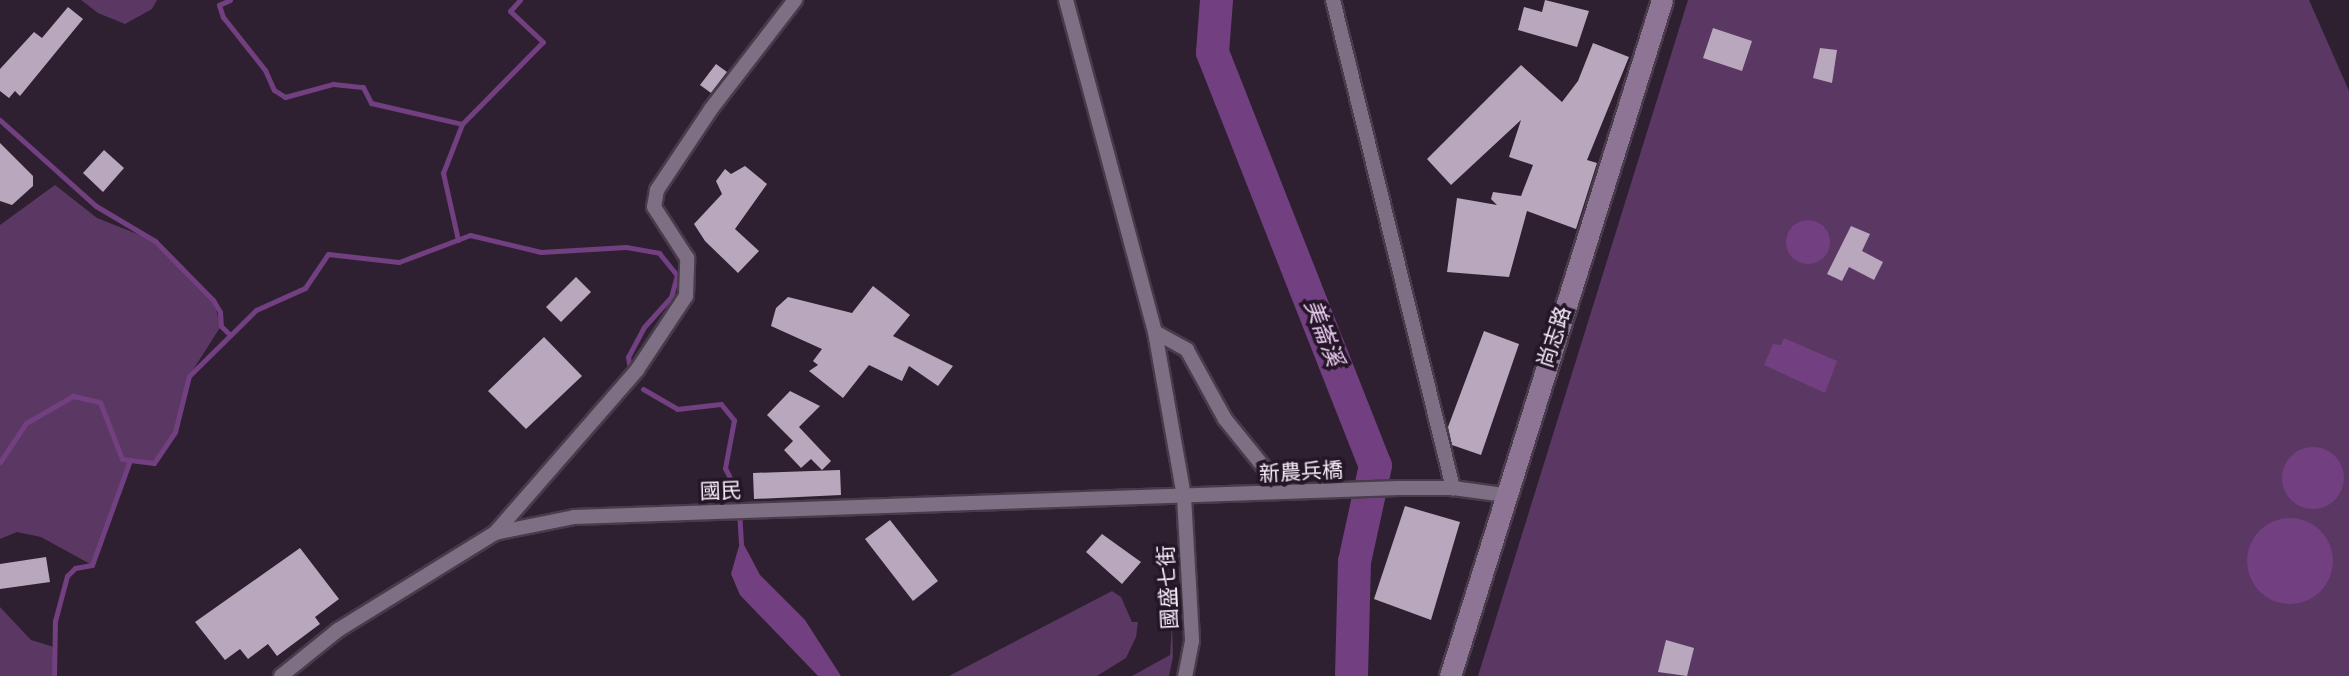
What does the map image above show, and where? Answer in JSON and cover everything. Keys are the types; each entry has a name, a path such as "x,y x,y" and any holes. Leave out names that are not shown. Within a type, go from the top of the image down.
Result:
{"street":[{"path":"495,533 637,370 686,296 687,258 654,207 657,190 711,109 795,0"},
{"name":"國盛七街","path":"1066,0 1155,332 1184,496 1192,641 1185,676"},
{"path":"1333,0 1453,488"},
{"name":"尚志路","path":"1450,676 1504,495 1662,0"},
{"path":"1155,332 1187,350 1225,419 1271,476"},
{"name":"新農兵橋","path":"1207,497 1398,488 1453,488 1504,495"},
{"name":"國民","path":"281,676 338,630 495,533 574,517 1207,497"}],"shaded area":[{"path":"81,0 157,0 152,9 125,24 98,13"},
{"path":"1688,0 2309,0 2349,91 2349,676 1478,676"},
{"path":"55,185 97,218 155,241 213,300 221,326 189,376 175,432 154,463 129,461 92,565 41,537 17,532 0,539 0,225"},
{"path":"1808,220 1824,226 1830,242 1824,258 1808,264 1792,258 1786,242 1792,226"},
{"path":"1784,338 1837,361 1825,393 1764,365 1773,344 1781,345"},
{"path":"2313,447 2325,449 2335,456 2342,466 2342,490 2335,500 2325,507 2313,509 2301,507 2291,500 2284,490 2282,478 2284,466 2291,456 2301,449"},
{"path":"2282,518 2298,518 2321,530 2330,544 2333,561 2330,578 2321,592 2298,604 2282,604 2266,597 2254,585 2247,569 2247,553 2254,537 2266,525"},
{"path":"741,539 760,575 805,620 841,676 818,676 740,595 731,574"},
{"path":"1112,591 1121,597 1132,622 1138,622 1136,637 1126,658 1097,676 949,676"},
{"path":"0,607 31,640 54,647 54,676 0,676"},
{"path":"1172,623 1173,657 1169,676 1132,676 1170,655"}],"building":[{"path":"1545,0 1589,11 1577,47 1518,30 1524,7 1542,12"},
{"path":"68,7 83,19 20,96 15,91 9,98 0,91 0,69 34,32 42,38"},
{"path":"1713,28 1752,41 1742,71 1703,58"},
{"path":"1593,43 1629,57 1587,160 1597,163 1576,229 1527,211 1509,277 1447,272 1457,198 1497,205 1491,199 1493,192 1521,196 1533,165 1509,157 1521,120 1451,185 1427,159 1521,65 1562,102 1578,81"},
{"path":"1820,48 1837,50 1832,83 1813,78"},
{"path":"716,64 727,72 711,93 700,85"},
{"path":"0,143 33,176 33,186 12,205 0,201"},
{"path":"104,150 124,168 103,192 83,173"},
{"path":"745,166 767,184 735,229 759,251 738,273 705,241 694,224 722,194 716,181 725,169 731,174"},
{"path":"1851,226 1870,234 1862,251 1883,262 1874,280 1849,267 1842,281 1827,274"},
{"path":"576,277 591,292 561,322 546,307"},
{"path":"873,286 910,315 893,336 953,366 938,386 909,366 902,381 869,365 843,398 809,371 818,365 813,361 822,349 771,326 776,308 788,297 852,313"},
{"path":"1484,331 1519,344 1481,455 1452,445 1448,427"},
{"path":"544,337 582,376 526,429 488,391"},
{"path":"790,391 820,406 799,427 831,461 822,470 811,459 801,468 784,450 793,441 767,415"},
{"path":"840,470 841,495 754,499 753,473"},
{"path":"1405,506 1460,522 1431,620 1374,599"},
{"path":"890,520 938,581 913,601 865,539"},
{"path":"1102,534 1141,562 1122,584 1086,552"},
{"path":"300,548 339,599 315,617 320,624 277,656 268,644 248,659 240,649 225,660 195,622"},
{"path":"46,557 50,582 0,589 0,564"},
{"path":"1666,640 1694,648 1687,676 1658,672"}],"waterway":[{"path":"230,0 219,5 223,17 265,70 274,90 285,97 333,84 363,87 371,103 462,124"},
{"path":"458,240 443,173 462,124 543,42 510,11 520,0"},
{"name":"美崙溪","path":"1216,0 1212,52 1375,465 1354,561 1351,676"},
{"path":"0,120 96,206 155,241 213,300 220,312 221,326 229,334"},
{"path":"0,462 26,423 73,396 100,402 122,459 154,463 175,432 189,376 256,310 305,288 328,254 399,262 470,235 541,252 626,247 659,253 677,275 671,297 644,327 628,357 630,368"},
{"path":"643,389 677,409 721,404 734,420 725,468 738,494 741,543"},
{"path":"54,676 55,621 67,576 75,568 92,565 130,460"}]}
